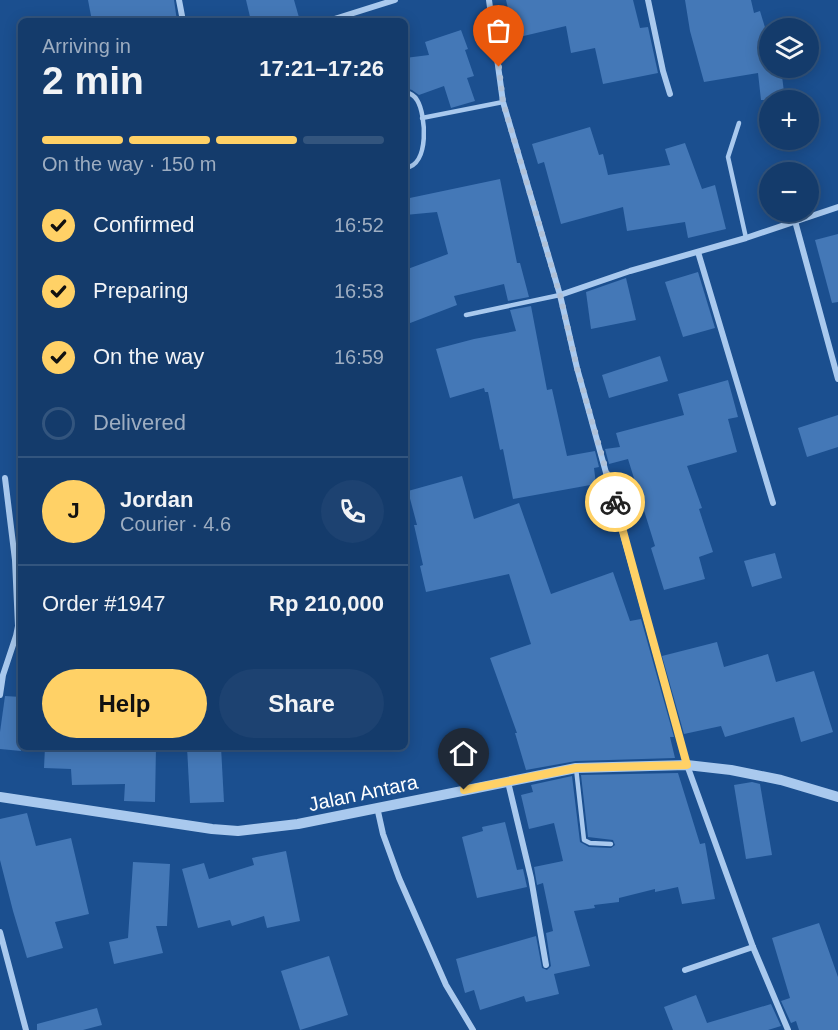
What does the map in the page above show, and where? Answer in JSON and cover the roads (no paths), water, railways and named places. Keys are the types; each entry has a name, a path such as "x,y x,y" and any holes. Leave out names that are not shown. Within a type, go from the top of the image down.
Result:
{"street":[{"path":"179,0 182,18"},
{"path":"338,18 396,0"},
{"path":"489,0 503,102 560,295 580,379 687,765 753,947 788,1030"},
{"path":"648,0 670,94"},
{"path":"819,213 838,207"},
{"path":"560,295 630,271 746,238 792,222"},
{"path":"795,222 838,379"},
{"path":"698,252 773,503"},
{"path":"0,694 8,657 16,636 18,613 15,560 5,478"},
{"name":"Jalan Antara","path":"0,797 238,831 298,824 576,768 687,765 731,770 781,780 838,797"},
{"path":"508,782 531,878 546,965"},
{"path":"377,807 383,834 399,878 446,985 473,1030"},
{"path":"0,932 26,1030"},
{"path":"685,970 753,947"}],"lane":[{"path":"408,94 417,98 422,118 424,143 422,154 408,167"},
{"path":"422,118 503,102"},
{"path":"739,123 728,157 746,238"},
{"path":"466,315 560,295"},
{"path":"576,768 584,840 590,843 611,844"}]}
